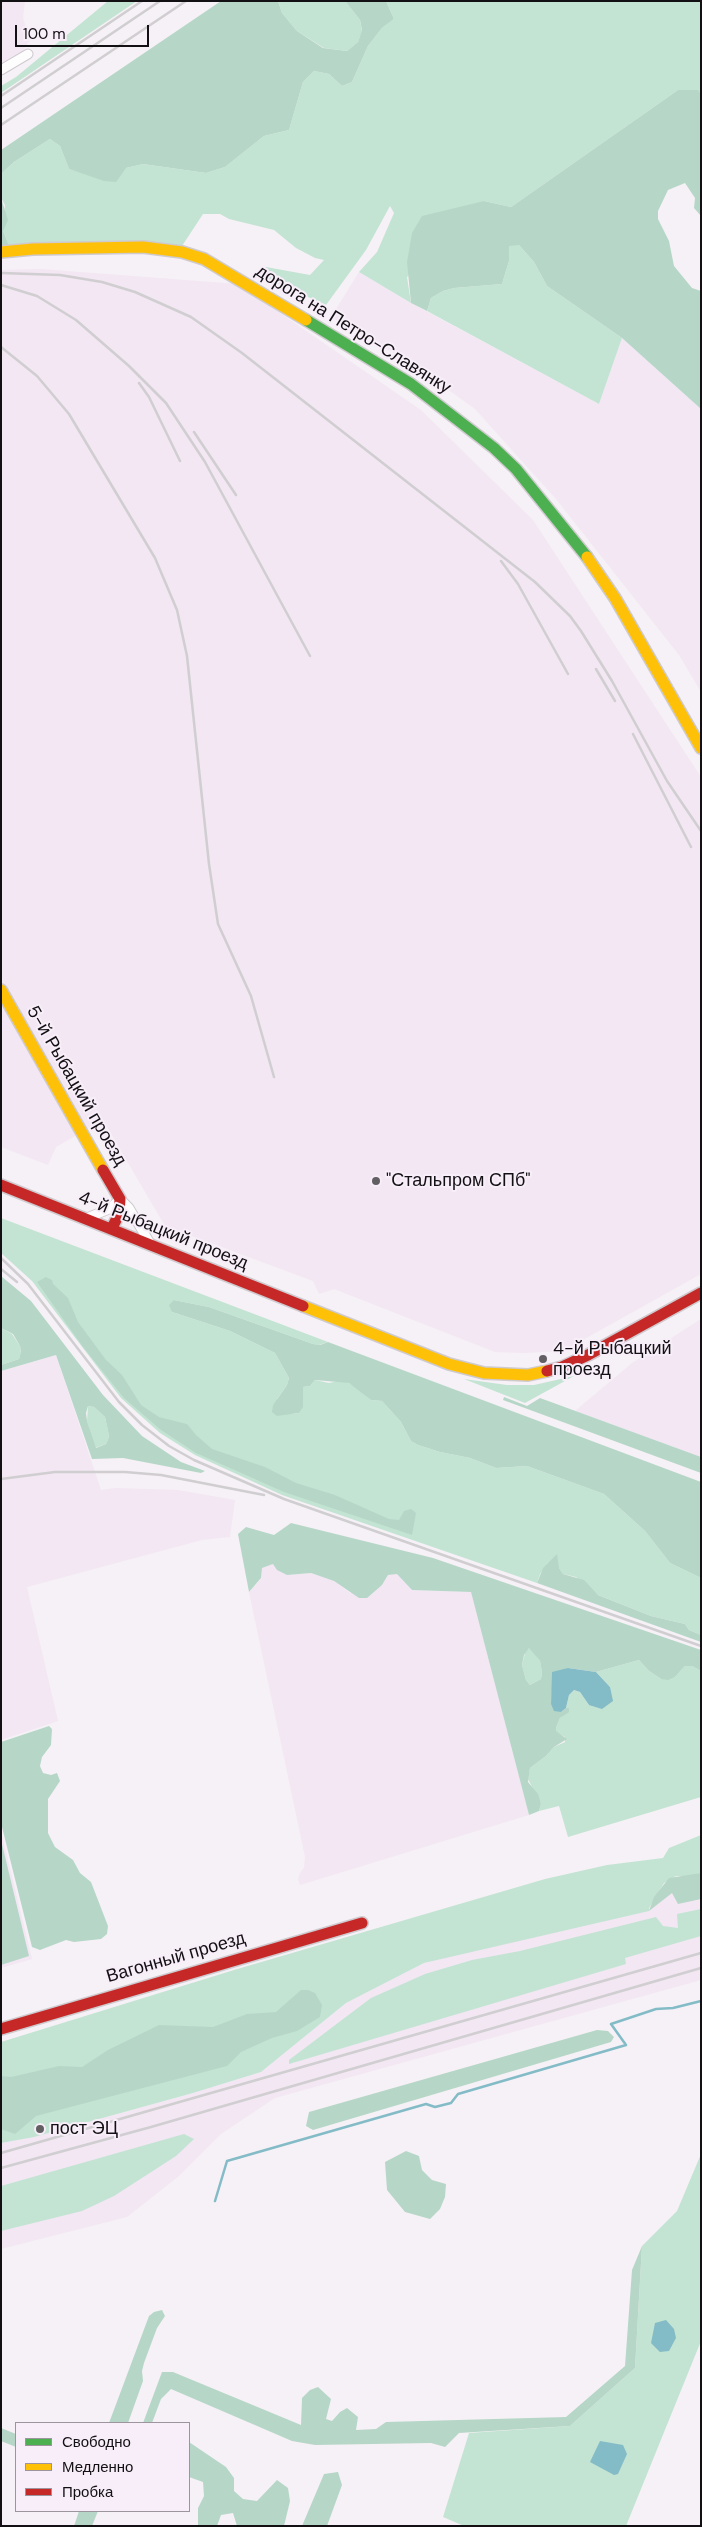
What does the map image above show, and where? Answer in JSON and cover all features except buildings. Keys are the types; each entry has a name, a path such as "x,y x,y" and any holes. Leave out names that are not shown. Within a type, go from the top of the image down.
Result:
{"street":[{"path":"1,70 28,54"},
{"name":"дорога на Петро-Славянку","path":"1,252 33,249 142,247 182,252 204,259 411,384 488,443 516,469 580,546 616,598 701,748"},
{"name":"5-й Рыбацкий проезд","path":"1,990 120,1199 129,1208 152,1246"},
{"name":"4-й Рыбацкий проезд","path":"1,1185 449,1364 501,1375 528,1375 567,1365 701,1293"},
{"path":"87,1218 109,1209 120,1199"},
{"path":"112,1228 119,1214 120,1199"},
{"name":"Вагонный проезд","path":"1,2029 362,1923"}],"shaded area":[{"path":"1,1 25,1 23,18 30,40 19,57 1,67"},
{"path":"41,269 238,284 421,410 533,520 701,777 701,1274 563,1351 495,1352 334,1289 319,1294 313,1281 165,1226 103,1120 56,1147 48,1165 1,1147 1,270"},
{"path":"359,272 411,303 599,404 622,338 701,409 701,692 679,655 556,499 475,409 411,363 331,317"},
{"path":"701,1319 701,1457 575,1411 632,1363"},
{"path":"56,1355 101,1490 116,1488 178,1490 235,1500 230,1537 202,1540 27,1587 58,1721 1,1740 1,1371"},
{"path":"273,1564 287,1575 311,1573 334,1581 350,1593 382,1585 388,1575 397,1573 412,1590 471,1592 529,1815 300,1885 298,1879 304,1868 305,1857 249,1592 261,1579 262,1568"},
{"path":"1,1831 32,1959 1,1968"},
{"path":"701,1887 701,1980 275,2098 221,2134 179,2176 127,2217 1,2249 1,2143 53,2132 261,2072 346,2003 424,1963 476,1949 649,1894"}],"green space":[{"path":"108,1 137,1 1,93 1,86 16,77"},
{"path":"221,1 278,1 282,13 297,31 323,48 347,51 358,42 362,30 360,20 345,1 386,1 394,19 382,28 368,46 352,82 342,86 329,74 314,71 303,82 289,130 264,136 225,167 206,173 143,164 126,168 116,182 104,181 69,169 60,146 50,139 14,162 1,174 1,150"},
{"path":"278,1 345,1 360,20 362,31 358,42 347,51 324,48 297,31 282,13"},
{"path":"386,1 701,1 701,94 697,90 678,90 511,207 484,201 407,277 411,303 359,272 377,252 394,213 390,206 366,250 326,305 261,276 266,267 310,275 324,260 315,258 296,248 274,230 229,219 220,214 203,214 182,246 10,248 3,231 5,205 1,198 1,174 14,162 50,139 60,146 69,169 79,172 126,168 143,164 206,173 225,167 264,136 289,130 303,82 314,71 329,74 342,86 352,82 368,46 382,28 394,19"},
{"path":"678,90 698,90 701,94 701,216 694,208 695,198 685,183 668,190 658,211 658,219 669,241 674,266 692,288 701,291 701,409 622,338 547,286 534,262 519,245 509,246 509,261 502,284 454,288 443,291 431,298 427,311 411,303 407,262 412,233 422,216 484,201 511,207"},
{"path":"1,198 8,220 3,231 10,248 1,249"},
{"path":"509,245 519,245 534,262 547,286 622,338 599,404 427,311 431,298 443,291 454,288 502,284 509,261"},
{"path":"1,1218 328,1342 319,1345 313,1344 209,1307 174,1300 172,1312 230,1331 275,1353 289,1378 287,1385 277,1399 292,1414 299,1413 303,1401 303,1387 310,1386 315,1380 329,1383 343,1380 355,1386 371,1400 382,1401 401,1422 411,1441 418,1445 470,1458 496,1468 527,1466 604,1494 645,1531 670,1563 701,1578 701,1635 689,1630 685,1624 651,1616 598,1595 576,1577 563,1574 559,1568 548,1563 540,1574 537,1583 282,1495 195,1455 160,1433 121,1398 32,1281 1,1253"},
{"path":"1,1276 31,1301 103,1395 142,1436 181,1462 205,1471 201,1473 123,1458 92,1459 56,1355 1,1371 1,1365 19,1359 21,1352 20,1346 13,1334 1,1328","holes":["88,1406 94,1407 105,1417 109,1437 106,1444 96,1448 86,1413"]},
{"path":"46,1277 52,1280 53,1284 68,1298 78,1322 106,1360 122,1375 141,1405 159,1417 187,1424 212,1449 265,1467 296,1483 335,1495 389,1519 399,1520 404,1511 411,1509 416,1513 412,1535 284,1492 196,1453 161,1430 124,1398 83,1347 37,1282"},
{"path":"174,1300 209,1307 313,1344 320,1345 328,1342 701,1482 701,1578 670,1563 645,1531 604,1494 527,1466 496,1468 470,1458 418,1445 411,1441 401,1422 382,1401 371,1400 349,1383 315,1380 310,1386 303,1387 303,1407 299,1413 277,1416 272,1412 273,1405 287,1385 289,1378 275,1353 230,1331 172,1312 169,1305"},
{"path":"1,1328 12,1334 20,1346 21,1353 19,1359 1,1365"},
{"path":"574,1376 525,1403 464,1379 507,1385 534,1385"},
{"path":"504,1397 527,1406 540,1398 701,1457 701,1473 503,1400"},
{"path":"88,1406 94,1407 105,1417 109,1437 106,1444 95,1448 87,1421"},
{"path":"291,1523 433,1558 701,1650 701,1671 692,1666 685,1666 675,1677 668,1680 661,1679 649,1671 639,1660 596,1672 568,1668 552,1690 551,1704 561,1712 569,1708 569,1712 560,1718 556,1728 556,1731 567,1739 554,1747 546,1756 530,1768 528,1782 538,1794 541,1804 539,1811 529,1815 471,1592 412,1590 397,1574 388,1575 382,1585 367,1598 359,1598 334,1581 311,1573 287,1575 277,1570 273,1564 262,1568 261,1578 249,1592 238,1534 246,1527 274,1535","holes":["529,1648 540,1661 541,1679 530,1685 526,1680 522,1665 524,1655"]},
{"path":"557,1554 559,1568 563,1574 584,1580 598,1595 651,1616 685,1624 689,1630 701,1635 701,1642 537,1583 543,1568"},
{"path":"530,1648 540,1661 542,1672 541,1679 530,1685 526,1680 522,1665 526,1649"},
{"path":"639,1660 649,1671 661,1679 675,1677 685,1666 692,1666 701,1671 701,1797 568,1837 559,1806 539,1811 541,1804 528,1779 530,1768 546,1756 554,1747 565,1742 565,1737 556,1732 556,1728 560,1718 569,1708 566,1708 569,1695 574,1690 580,1692 589,1705 610,1687 596,1672"},
{"path":"49,1726 52,1729 51,1745 42,1757 40,1766 43,1773 51,1775 57,1773 60,1781 48,1799 48,1833 55,1847 73,1860 80,1873 91,1882 108,1926 107,1934 101,1939 74,1942 66,1940 40,1950 32,1947 1,1823 1,1742"},
{"path":"701,1835 701,1873 690,1876 676,1876 664,1883 649,1911 424,1963 346,2003 261,2072 34,2137 1,2143 1,2042 234,1970 545,1879 607,1865 663,1858 669,1848"},
{"path":"1,1840 29,1956 1,1965"},
{"path":"701,1873 701,1899 678,1904 672,1893 649,1911 654,1897 669,1878"},
{"path":"701,1909 701,1936 625,1958 626,1964 289,2064 289,2060 371,1998 425,1974 472,1960 520,1951 656,1917 663,1926 678,1928 677,1914"},
{"path":"301,1990 315,1993 322,2005 320,2017 297,2031 272,2038 241,2052 227,2066 36,2116 15,2134 1,2129 1,2076 11,2077 59,2066 82,2067 108,2050 159,2025 213,2027 247,2014 276,2012"},
{"path":"597,2030 608,2031 614,2037 611,2042 313,2130 306,2126 309,2112"},
{"path":"184,2134 194,2139 176,2156 114,2196 82,2211 1,2231 1,2186"},
{"path":"406,2151 419,2156 422,2170 432,2180 446,2184 445,2197 440,2209 430,2219 405,2212 387,2190 385,2162"},
{"path":"701,2154 701,2341 626,2526 464,2526 443,2517 469,2433 570,2426 635,2368 642,2246 677,2211"},
{"path":"642,2246 635,2368 570,2426 459,2433 445,2447 431,2443 315,2445 292,2441 171,2389 161,2399 152,2422 143,2422 162,2372 173,2372 301,2425 302,2398 310,2390 318,2387 331,2399 326,2419 332,2421 340,2412 347,2408 358,2417 356,2430 376,2429 386,2422 566,2417 625,2366 632,2270"},
{"path":"162,2310 165,2316 157,2328 144,2363 142,2371 143,2381 128,2422 109,2422 149,2316 154,2312"},
{"path":"1,2428 15,2434 15,2447 1,2441"},
{"path":"190,2443 226,2467 234,2478 234,2491 243,2499 257,2501 277,2480 288,2488 290,2501 284,2526 237,2526 233,2513 221,2515 217,2526 198,2526 198,2508 204,2496 203,2482 190,2477"},
{"path":"338,2472 342,2485 327,2526 302,2526 324,2474"},
{"path":"79,2512 98,2512 92,2526 74,2526"}],"water":[{"path":"568,1668 596,1672 610,1687 613,1701 602,1709 589,1705 580,1692 574,1690 569,1695 566,1708 561,1712 554,1711 551,1704 552,1672"},
{"path":"666,2320 674,2329 676,2338 669,2351 660,2352 651,2343 655,2323"},
{"path":"600,2441 623,2445 627,2454 618,2474 614,2475 590,2462"}],"waterway":[{"path":"215,2201 227,2161 426,2104 435,2107 451,2103 458,2094 626,2045 611,2024 656,2009 673,2008 701,2001"}],"railway":[{"path":"1,96 142,1"},
{"path":"1,108 160,1"},
{"path":"1,125 186,1"},
{"path":"1,273 60,275 102,282 135,292 191,317 242,353 535,582 570,616 581,631 612,681 667,781 701,831"},
{"path":"1,285 37,296 76,320 129,366 166,403 205,462 310,656"},
{"path":"1,347 37,376 69,414 155,558 177,610 187,656 209,864 218,924 251,996 274,1077"},
{"path":"139,383 149,397 180,461"},
{"path":"194,432 236,495"},
{"path":"501,561 518,584 568,674"},
{"path":"596,669 615,701"},
{"path":"633,734 691,847"},
{"path":"1,1258 28,1284 119,1402 142,1425 169,1446 194,1460 284,1499 701,1646"},
{"path":"1,1269 17,1282"},
{"path":"1,1479 55,1472 125,1472 161,1475 264,1495"},
{"path":"1,2153 701,1953"},
{"path":"1,2168 151,2127 701,1968"}],"traffic: fast":[{"path":"306,320 411,384 494,448 516,469 587,557"}],"traffic: slow":[{"path":"1,252 33,249 143,247 182,252 204,259 306,320"},
{"path":"587,557 615,598 701,748"},
{"path":"1,990 103,1170"},
{"path":"303,1306 449,1364 484,1373 528,1375 547,1371"}],"traffic: jam":[{"path":"103,1170 120,1199 119,1214 112,1228"},
{"path":"1,1185 303,1306"},
{"path":"547,1371 562,1367 588,1355 701,1293"},
{"path":"1,2029 362,1923"}],"place":[{"name":"\"Стальпром СПб\"","path":"376,1181"},
{"name":"4-й Рыбацкий проезд","path":"543,1359"},
{"name":"пост ЭЦ","path":"40,2129"}]}
